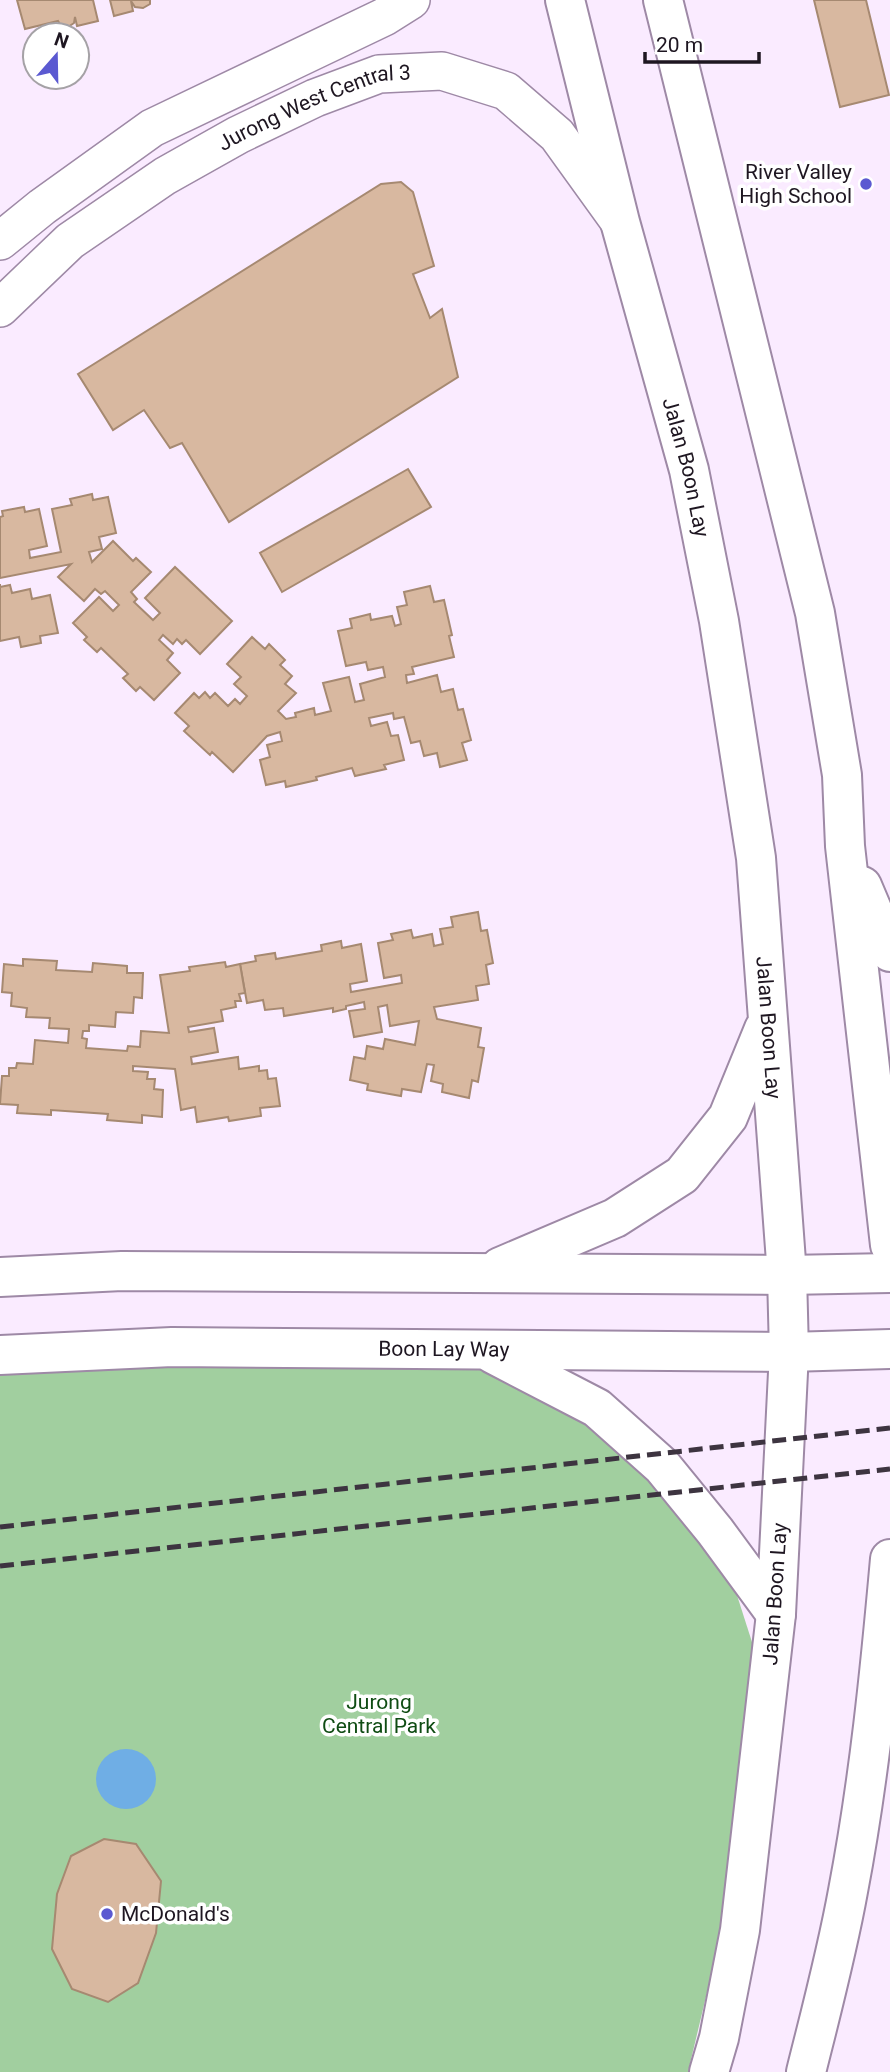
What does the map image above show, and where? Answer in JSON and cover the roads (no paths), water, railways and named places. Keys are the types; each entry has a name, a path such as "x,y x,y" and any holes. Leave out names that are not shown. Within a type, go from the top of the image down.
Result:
{"main road":[{"name":"Jalan Boon Lay","path":"565,0 620,222 689,470 719,621 757,858 787,1275 789,1352 776,1614 740,1930 719,2038 709,2072"},
{"path":"663,0 815,613 842,775 845,846 890,1245"},
{"path":"845,846 890,951"},
{"path":"487,1272 615,1218 682,1175 728,1117 767,1021"},
{"path":"0,1277 122,1271 787,1275 890,1273"},
{"name":"Boon Lay Way","path":"0,1355 172,1347 789,1352 890,1349"},
{"path":"485,1350 597,1408 662,1466 715,1531 776,1614"},
{"path":"806,2072 848,1893 884,1679 890,1559"}],"street":[{"path":"0,241 42,207 152,128 384,17 411,0"},
{"name":"Jurong West Central 3","path":"0,308 70,241 165,176 314,98 379,74 442,71 506,91 557,135 620,222"}],"water":[{"path":"120,1749 132,1749 151,1762 156,1779 154,1791 143,1804 132,1809 120,1809 101,1796 96,1785 96,1773 109,1754"}],"railway":[{"path":"0,1527 890,1428"},
{"path":"0,1566 890,1469"}],"place":[{"name":"River Valley High School","path":"866,184"},
{"name":"McDonald's","path":"107,1914"}],"park label":[{"name":"Jurong Central Park","path":"379,1714"}]}
